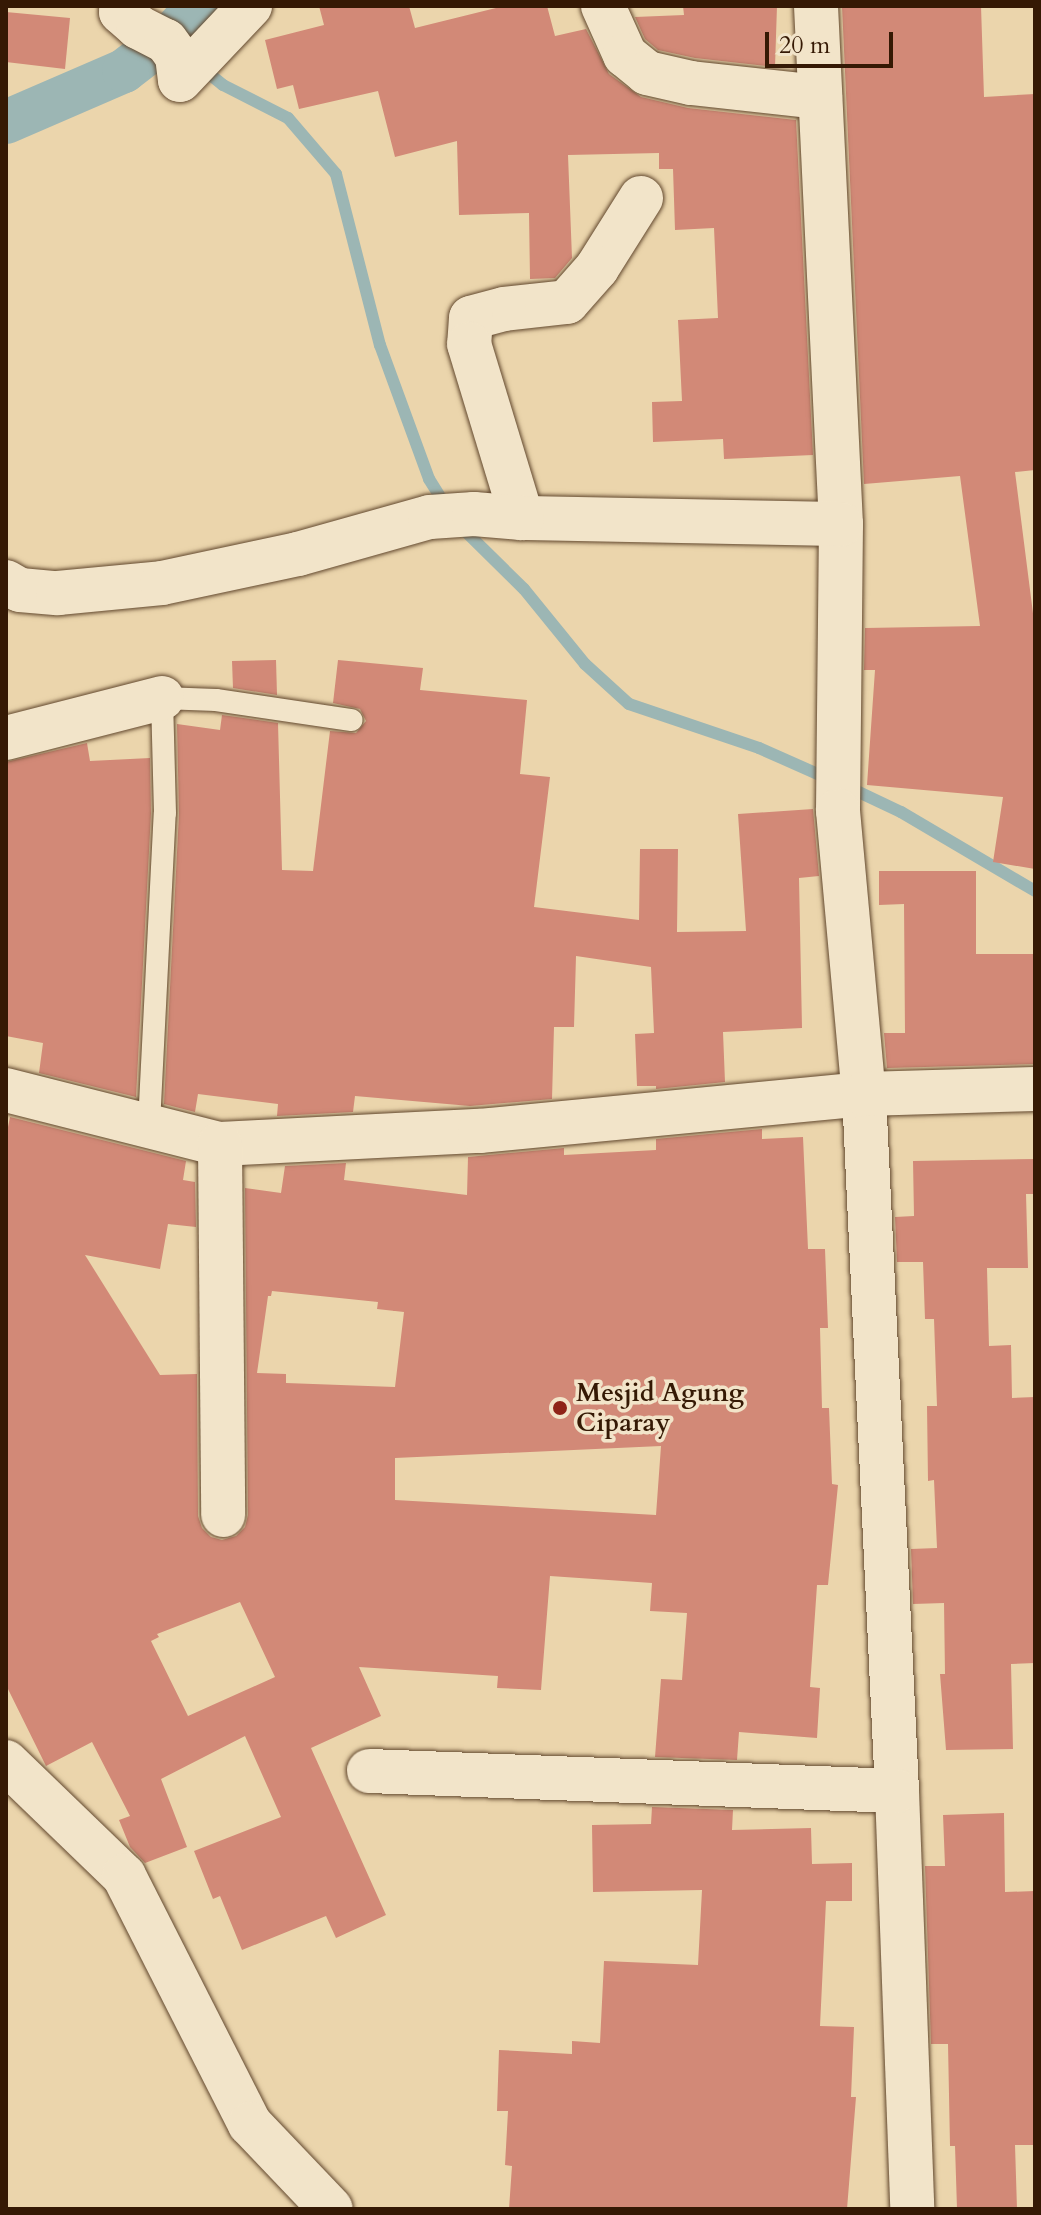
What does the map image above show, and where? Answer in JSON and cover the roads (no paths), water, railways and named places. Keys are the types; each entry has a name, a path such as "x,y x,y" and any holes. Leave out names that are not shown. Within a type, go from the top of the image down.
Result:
{"street":[{"path":"130,16 166,41 177,56 180,80 250,6"},
{"path":"603,6 625,55 647,73 691,83 820,97"},
{"path":"816,6 841,524 838,811 864,1094 897,1791 912,2209"},
{"path":"522,518 469,344 471,318 504,309 567,302 597,268 641,198"},
{"path":"6,582 20,590 58,593 162,583 298,554 430,517 474,514 522,518 841,524"},
{"path":"6,738 162,698"},
{"path":"6,1090 220,1144 480,1131 864,1094 1035,1089"},
{"path":"220,1144 223,1515"},
{"path":"6,1762 124,1876 250,2124 331,2209"},
{"path":"369,1771 897,1791"}],"lane":[{"path":"149,1124 165,813 162,698 216,700 352,720"}],"waterway":[{"path":"6,122 124,71 172,34 198,6"},
{"path":"202,68 223,85 288,118 336,174 380,345 429,479 446,506"},
{"path":"459,525 524,589 585,664 629,704 759,748 829,779"},
{"path":"846,786 901,812 1035,891"}],"place":[{"name":"Mesjid Agung Ciparay","path":"560,1408"}]}
